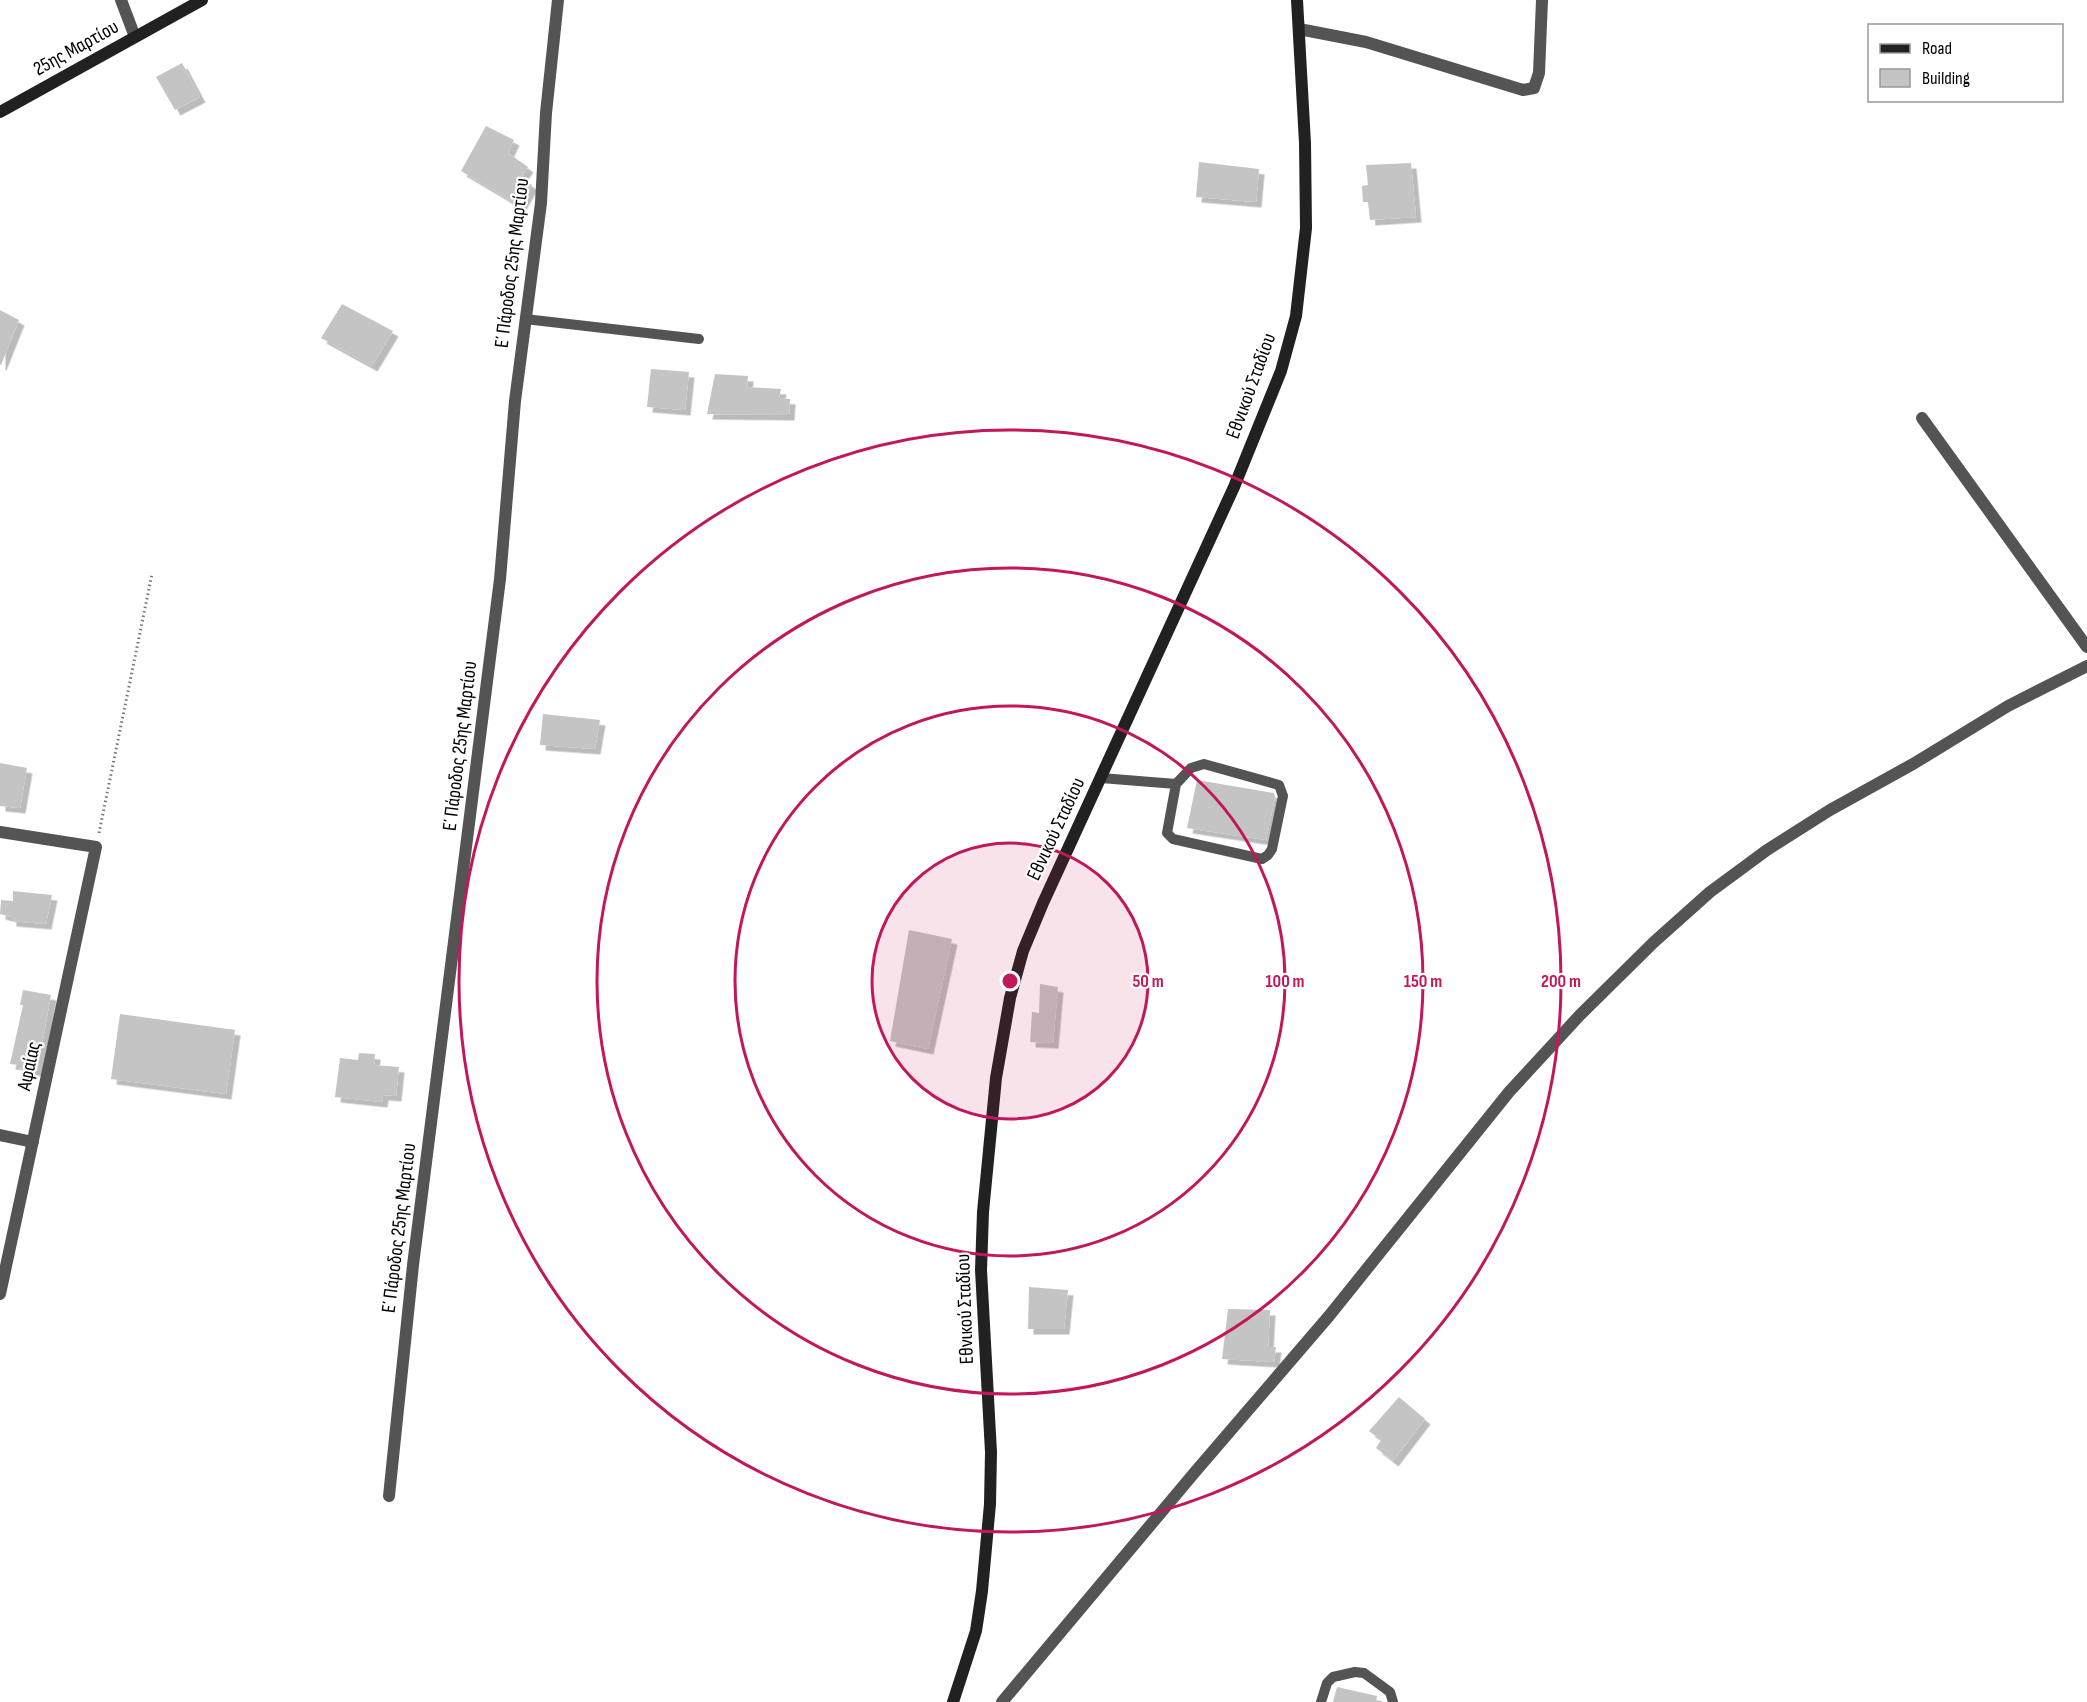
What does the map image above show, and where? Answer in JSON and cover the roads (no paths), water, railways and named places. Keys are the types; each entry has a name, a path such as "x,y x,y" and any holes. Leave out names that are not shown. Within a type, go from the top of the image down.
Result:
{"street":[{"path":"121,0 135,37"},
{"name":"25ης Μαρτίου","path":"0,112 202,0"},
{"name":"Ε΄ Πάροδος 25ης Μαρτίου","path":"389,1496 413,1265 499,591 515,401 541,203 546,112 558,0"},
{"name":"Εθνικού Σταδίου","path":"953,1702 976,1631 990,1504 991,1452 981,1270 983,1212 996,1078 1010,998 1023,951 1042,903 1234,487 1281,371 1293,327 1306,228 1305,143 1297,0"},
{"path":"1299,29 1366,42 1523,90 1534,88 1539,73 1542,0"},
{"path":"1922,418 2087,647"},
{"path":"1002,1702 1329,1317 1509,1092 1580,1015 1654,942 1710,892 1767,850 2008,706 2087,666"},
{"name":"Αφαίας","path":"0,832 96,847 0,1294"},
{"path":"0,1136 33,1142"}],"lane":[{"path":"525,319 699,339"},
{"path":"1204,764 1279,785 1283,796 1272,849 1268,855 1262,859 1169,837 1167,833 1176,784 1191,768 1204,764"},
{"path":"1101,778 1176,784"},
{"path":"1321,1702 1324,1690 1333,1677 1355,1672 1364,1673 1390,1692 1393,1702"}]}
